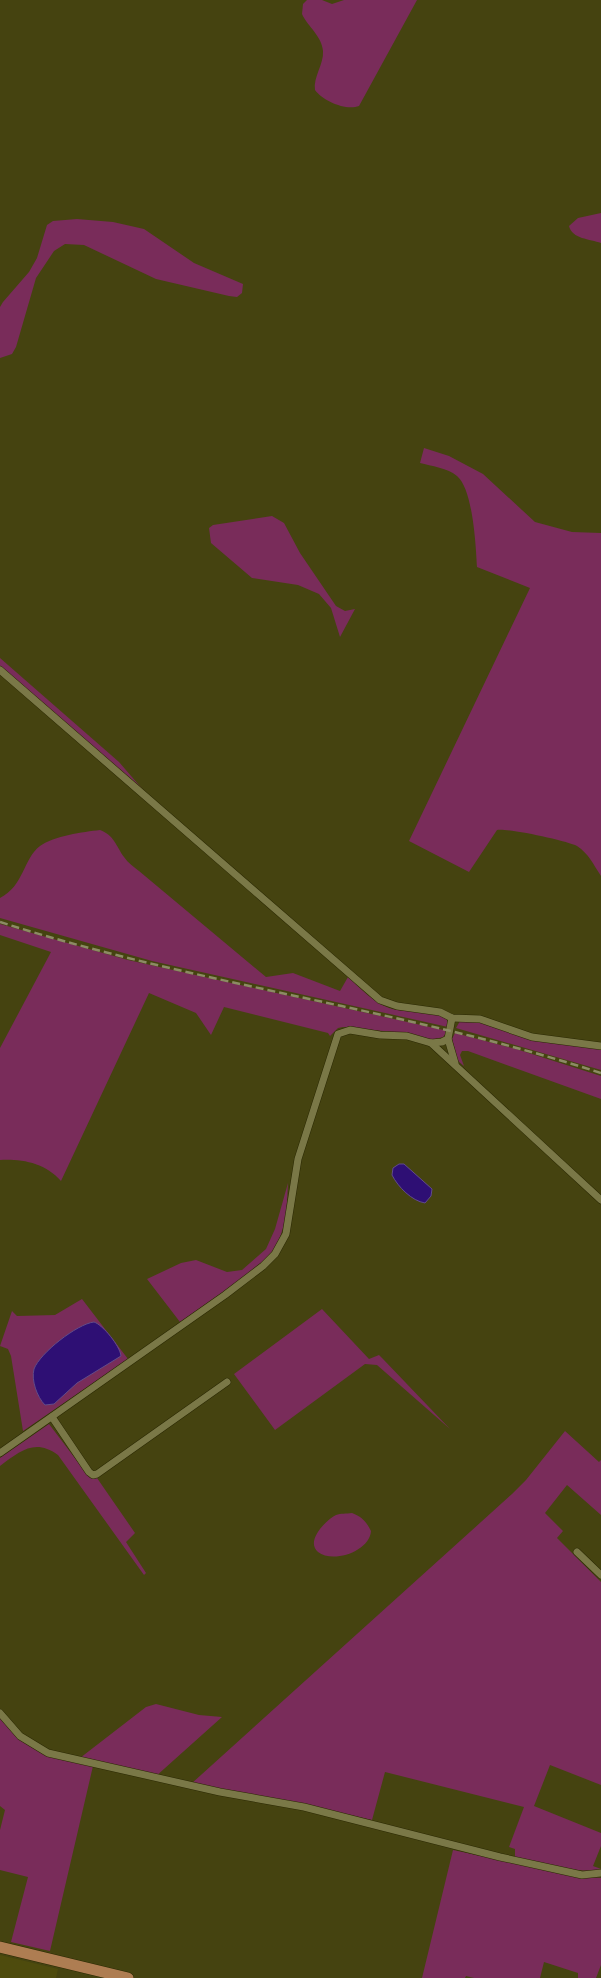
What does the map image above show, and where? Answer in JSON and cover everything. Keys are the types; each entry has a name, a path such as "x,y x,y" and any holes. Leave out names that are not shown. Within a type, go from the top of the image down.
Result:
{"main road":[{"path":"0,1947 128,1978"}],"street":[{"path":"0,670 373,995 388,1004 440,1012 452,1018 480,1019 518,1034 601,1046"},
{"path":"452,1018 448,1039 455,1063"},
{"path":"0,1453 238,1285 275,1254 288,1226 298,1159 338,1034 350,1030 380,1035 408,1036 431,1043 442,1042 448,1039"},
{"path":"431,1043 455,1063 601,1200"},
{"path":"52,1417 88,1472 93,1475 227,1382"},
{"path":"577,1552 601,1575"},
{"path":"0,1713 20,1736 48,1753 220,1792 304,1806 500,1857 582,1875 601,1873"}],"shaded area":[{"path":"307,0 322,0 332,4 344,0 417,0 359,106 348,107 335,104 323,98 315,90 323,51 320,41 302,14 303,4"},
{"path":"601,213 601,243 574,234 569,226 578,218"},
{"path":"77,219 113,222 144,229 194,263 243,284 242,293 237,297 229,296 156,279 84,245 65,244 54,251 36,278 16,347 12,354 0,358 0,307 29,272 37,258 47,225 53,221"},
{"path":"424,448 449,456 483,474 535,522 572,532 601,533 601,876 588,856 577,846 525,833 497,830 469,872 409,841 530,588 477,567 473,519 467,493 457,476 449,471 420,463"},
{"path":"272,516 284,523 300,553 336,606 345,611 355,609 340,637 331,608 319,594 298,585 252,578 211,543 209,528 213,525"},
{"path":"0,658 119,762 144,791 0,667"},
{"path":"100,830 112,838 131,865 266,977 293,973 340,991 348,977 367,994 389,1008 435,1013 447,1020 448,1027 152,961 0,918 0,898 14,887 34,851 40,846 61,837"},
{"path":"0,924 128,960 448,1031 443,1037 431,1040 403,1033 343,1027 338,1028 330,1036 328,1033 224,1007 211,1035 196,1013 149,993 61,1181 48,1170 33,1163 17,1160 0,1160 0,1048 51,952 0,935"},
{"path":"460,1021 482,1022 529,1039 601,1048 601,1070 456,1028"},
{"path":"455,1033 516,1049 601,1076 601,1099 468,1051 462,1051 460,1055 464,1066 458,1061 452,1039"},
{"path":"399,1164 404,1164 432,1189 431,1196 425,1203 410,1196 395,1180 392,1175 393,1168"},
{"path":"288,1183 286,1219 277,1246 257,1268 180,1322 147,1279 181,1263 196,1260 227,1272 242,1270 266,1249 275,1229"},
{"path":"82,1299 128,1359 23,1431 11,1356 8,1349 0,1346 12,1311 17,1316 55,1315"},
{"path":"322,1309 369,1359 379,1355 450,1429 377,1365 365,1364 275,1430 234,1374"},
{"path":"94,1322 102,1327 110,1336 118,1347 121,1356 77,1383 54,1404 45,1405 39,1398 34,1383 33,1373 38,1362 60,1340 78,1328"},
{"path":"49,1424 90,1478 97,1478 135,1533 126,1542 146,1573 144,1575 58,1455 42,1447 28,1448 0,1466 0,1458"},
{"path":"565,1431 599,1462 601,1460 601,1515 567,1485 545,1513 563,1531 557,1538 601,1582 601,1785 550,1765 534,1806 601,1833 601,1846 593,1866 601,1869 601,1871 543,1865 515,1857 515,1849 509,1847 524,1807 385,1772 372,1820 307,1805 191,1784 512,1494 526,1480"},
{"path":"352,1513 363,1520 371,1531 369,1538 364,1544 358,1550 341,1556 332,1557 318,1552 314,1542 322,1526 336,1515"},
{"path":"156,1704 199,1715 222,1717 155,1777 80,1758 146,1707"},
{"path":"0,1717 22,1740 41,1752 93,1766 50,1951 11,1942 28,1877 0,1870 0,1830 5,1810 0,1806"},
{"path":"453,1850 559,1873 601,1878 601,1965 596,1978 578,1978 578,1973 544,1962 540,1978 474,1978 466,1976 465,1978 422,1978"},
{"path":"0,1955 58,1969 56,1978 0,1978"}],"railway":[{"path":"0,922 74,944 149,963 452,1031 601,1073"}]}
